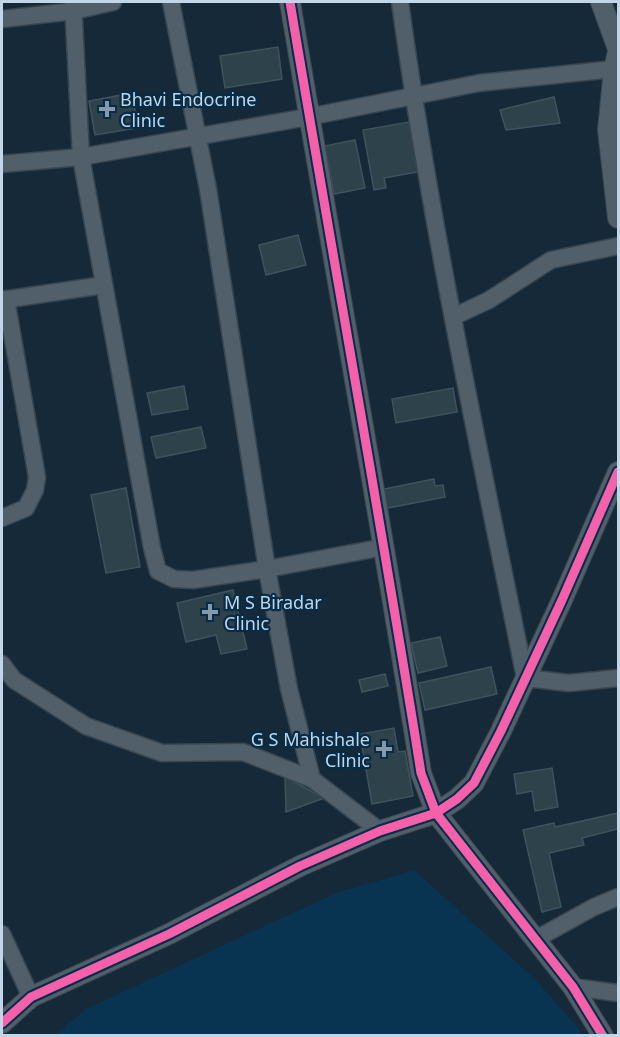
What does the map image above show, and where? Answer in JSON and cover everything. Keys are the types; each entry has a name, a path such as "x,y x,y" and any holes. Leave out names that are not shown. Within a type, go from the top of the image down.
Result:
{"street":[{"path":"2,19 44,8 113,2"},
{"path":"171,2 210,201 267,569 289,689 312,779"},
{"path":"290,2 422,773 436,813 573,987 603,1035"},
{"path":"400,2 413,96 453,317 525,678"},
{"path":"601,2 617,56 608,130 618,207"},
{"path":"73,6 81,157 158,571 174,579 193,580 384,547"},
{"path":"2,164 81,157 198,137 617,56"},
{"path":"453,317 489,300 551,260 618,246"},
{"path":"2,518 26,508 35,490 37,477 4,300 104,285"},
{"path":"2,1023 31,997 169,934 300,866 381,831 436,813 457,800 474,783 501,731 618,472"},
{"path":"2,664 14,680 86,726 162,753 243,752 312,779 381,831"},
{"path":"525,678 569,683 618,678"},
{"path":"536,939 594,907 618,897"},
{"path":"2,934 31,997"},
{"path":"573,987 618,993"}],"shaded area":[{"path":"414,870 536,980 584,1035 55,1035 86,1009 336,893"}],"building":[{"path":"278,47 282,79 225,88 220,56"},
{"path":"132,93 138,128 95,135 89,101"},
{"path":"554,97 560,123 506,130 500,110"},
{"path":"409,122 418,172 384,178 386,188 374,190 363,130"},
{"path":"355,140 365,188 334,194 325,146"},
{"path":"298,235 306,265 266,275 259,245"},
{"path":"184,386 188,409 152,415 147,393"},
{"path":"453,388 457,412 396,423 392,399"},
{"path":"201,427 206,448 156,458 151,437"},
{"path":"434,479 435,486 443,485 445,497 383,509 379,490"},
{"path":"126,488 140,567 106,573 91,495"},
{"path":"233,590 247,649 221,654 216,635 186,642 177,603"},
{"path":"440,637 447,666 418,673 411,643"},
{"path":"491,667 497,694 425,710 419,683"},
{"path":"385,674 388,686 362,692 359,680"},
{"path":"394,728 398,752 405,751 413,796 372,804 360,734"},
{"path":"552,768 558,807 535,811 532,791 517,794 514,774"},
{"path":"285,777 324,798 286,812"},
{"path":"618,813 618,829 582,838 584,845 549,853 561,907 542,912 523,830 554,823 555,827"}],"cycle path":[{"path":"290,2 421,773 436,813 573,987 603,1036"},
{"path":"2,1023 31,997 169,934 300,866 380,831 436,813 457,799 474,783 501,731 618,472"}],"place":[{"name":"Bhavi Endocrine Clinic","path":"107,109"},
{"name":"M S Biradar Clinic","path":"210,612"},
{"name":"G S Mahishale Clinic","path":"384,749"}]}
